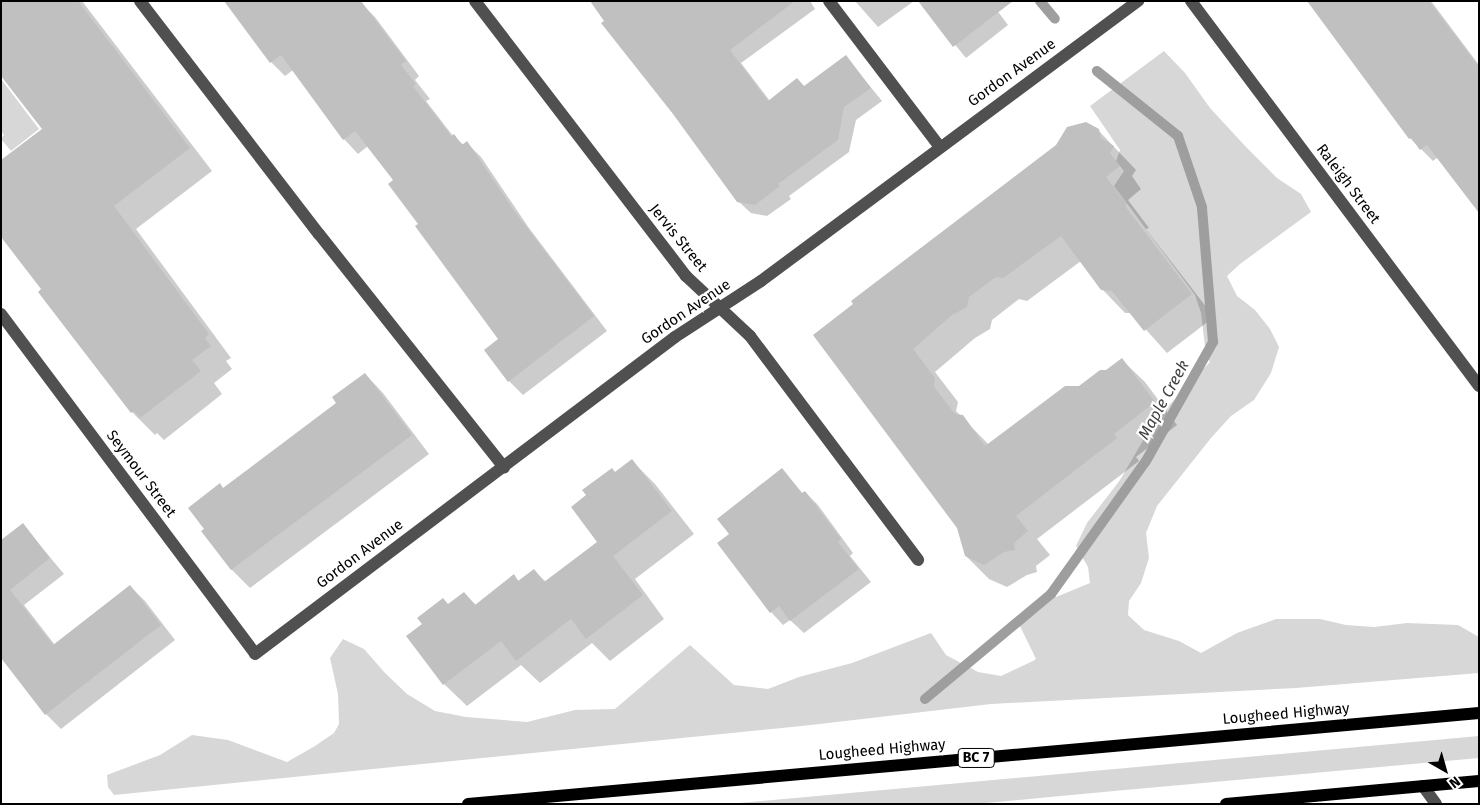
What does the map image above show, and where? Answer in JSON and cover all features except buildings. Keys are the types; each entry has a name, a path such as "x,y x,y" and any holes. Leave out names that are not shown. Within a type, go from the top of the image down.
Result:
{"main road":[{"name":"Lougheed Highway","path":"468,804 1479,713"},
{"path":"1226,804 1479,780"}],"street":[{"path":"140,1 319,234 504,468"},
{"name":"Jervis Street","path":"475,1 686,276 750,336 918,560"},
{"path":"828,1 939,146"},
{"name":"Gordon Avenue","path":"255,654 504,468 674,337 760,281 939,146 1138,1"},
{"name":"Raleigh Street","path":"1191,1 1479,386"},
{"name":"Seymour Street","path":"1,314 255,654"},
{"path":"1423,786 1436,804"}],"shaded area":[{"path":"1164,51 1185,73 1210,108 1247,148 1277,178 1301,194 1311,212 1240,264 1227,276 1237,296 1255,310 1270,329 1279,347 1271,373 1254,400 1231,416 1157,506 1146,533 1149,558 1141,583 1129,601 1128,615 1144,630 1179,641 1201,653 1237,633 1276,619 1320,619 1346,625 1374,627 1407,623 1458,625 1479,637 1479,673 1296,688 991,704 811,725 114,795 108,787 107,775 160,755 192,735 228,740 287,762 315,746 334,733 339,724 338,694 330,658 343,639 364,649 407,694 435,711 466,717 527,722 575,710 615,709 690,645 734,685 768,689 799,677 852,663 931,633 946,655 978,672 1001,676 1036,659 1019,624 1044,602 1090,583 1088,567 1076,546 1087,523 1120,480 1155,420 1210,362 1206,355 1201,313 1195,295 1114,186 1124,171 1116,161 1120,150 1090,106"},
{"path":"1,79 39,129 11,151 1,139 4,135 1,131"},
{"path":"1479,736 1479,758 975,804 728,804"}],"waterway":[{"name":"Maple Creek","path":"1040,1 1055,19"},
{"name":"Maple Creek","path":"925,699 1051,594 1146,461 1213,342 1202,207 1178,136 1097,71"}]}
